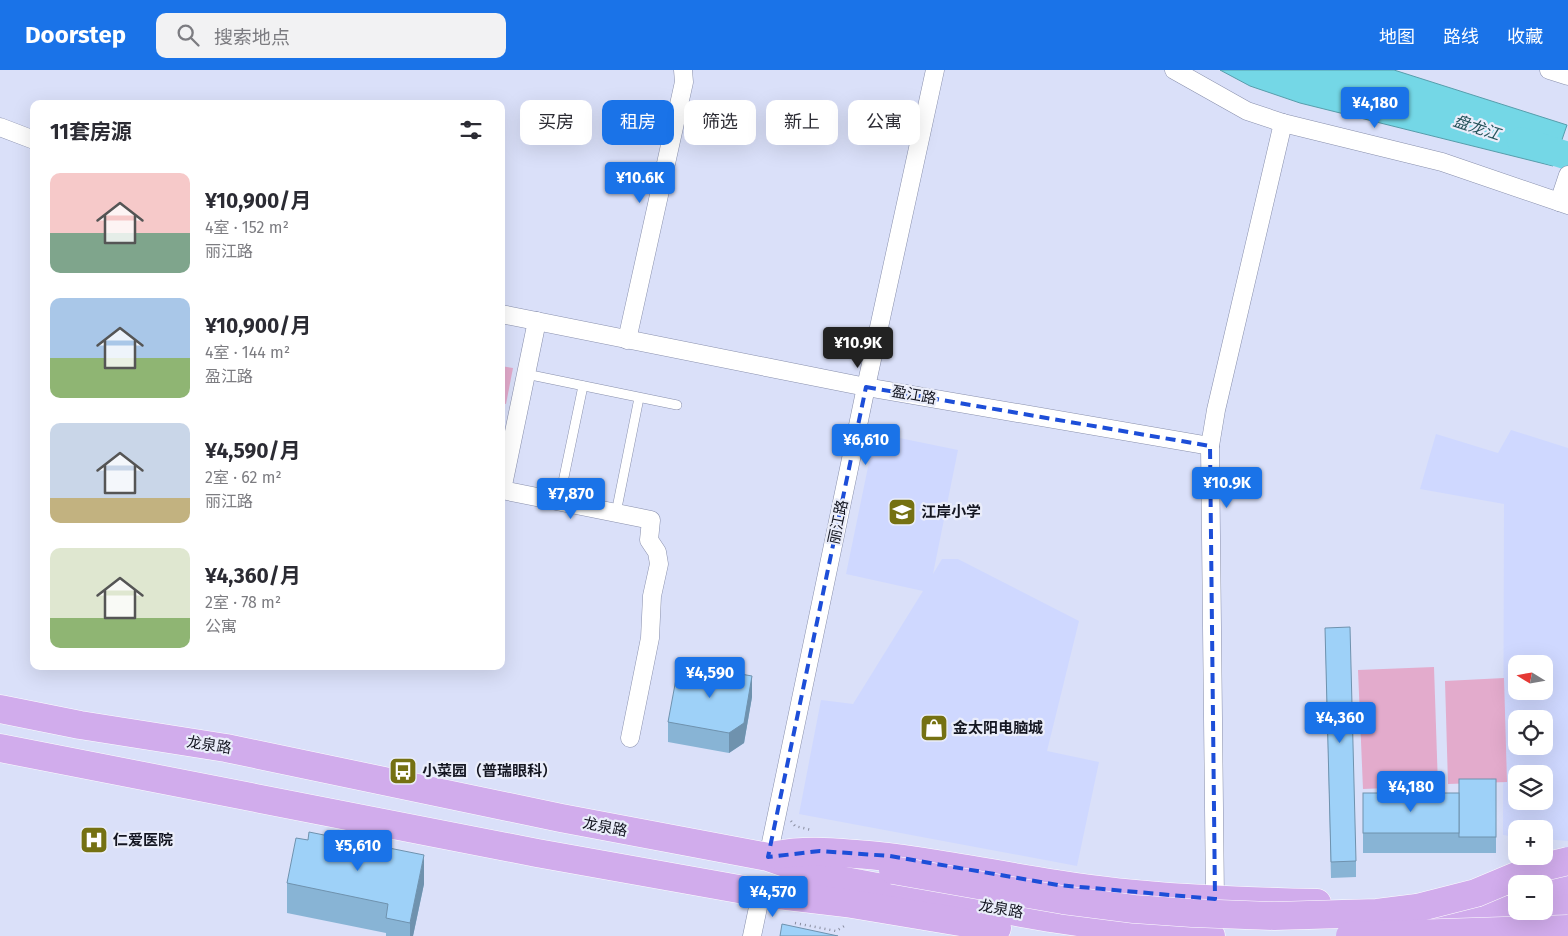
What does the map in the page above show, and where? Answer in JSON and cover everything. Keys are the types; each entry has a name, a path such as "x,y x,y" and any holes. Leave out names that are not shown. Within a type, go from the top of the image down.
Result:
{"main road":[{"name":"龙泉路","path":"0,709 80,725 226,748 561,818 768,857 829,878 1050,918 1181,935 1211,936"},
{"name":"龙泉路","path":"0,748 537,853 761,893 846,903 1051,936"},
{"path":"768,857 820,851 890,856 1131,894 1508,910"},
{"path":"768,857 893,870 1063,900 1134,909 1274,916 1377,913 1416,908 1476,893 1531,870 1568,861"},
{"path":"1553,891 1568,880"},
{"path":"1350,936 1508,917"},
{"path":"937,918 978,936"},
{"path":"1515,936 1539,920"},
{"path":"1544,936 1549,920"}],"street":[{"path":"626,340 684,82 683,70"},
{"name":"丽江路","path":"768,857 866,387 935,70"},
{"path":"1174,70 1247,110 1283,123 1442,162 1563,204 1568,175"},
{"path":"1549,70 1568,76"},
{"path":"1215,899 1210,446 1218,401 1283,123"},
{"path":"0,127 30,138"},
{"name":"盈江路","path":"505,315 866,387 1210,446"},
{"path":"505,476 537,321"},
{"path":"505,491 651,520 649,540 657,552 659,564 652,596 650,638 630,738"},
{"path":"752,936 761,893"}],"lane":[{"path":"526,374 676,405"},
{"path":"559,501 582,386"},
{"path":"616,513 639,398"}],"path":[{"path":"790,820 796,826 813,830"},
{"path":"795,923 836,931"}],"highlighted area":[{"path":"866,387 1210,446 1215,899 1058,885 890,856 820,851 768,857"}],"shaded area":[{"path":"505,367 513,368 505,404"},
{"path":"1511,430 1568,448 1568,841 1553,840 1553,820 1508,820 1508,836 1503,835 1504,504 1420,489 1436,434 1498,453"},
{"name":"金太阳电脑城","path":"875,433 958,450 933,574 942,559 958,559 1079,621 1047,751 1099,762 1077,866 799,814 821,700 853,704 923,591 846,574"},
{"path":"1434,667 1438,786 1363,789 1358,670"},
{"path":"1504,678 1507,782 1448,784 1445,681"}],"water":[{"path":"1220,70 1394,70 1567,125 1553,166 1300,103 1250,86"}],"building":[{"path":"1350,627 1356,861 1331,862 1325,628"},
{"path":"679,663 752,676 744,723 729,733 668,722"},
{"path":"1459,779 1496,779 1496,837 1459,837"},
{"path":"1363,793 1459,793 1459,833 1363,833"},
{"path":"309,832 424,855 410,923 386,918 388,904 287,883 296,838 308,840"},
{"path":"782,924 838,936 780,936"}],"waterway":[{"name":"盘龙江","path":"1521,141 1568,156"}],"place":[{"name":"江岸小学","path":"902,512"},
{"name":"金太阳电脑城","path":"934,728"},
{"name":"小菜园（普瑞眼科）","path":"403,771"},
{"name":"仁爱医院","path":"94,840"}]}
